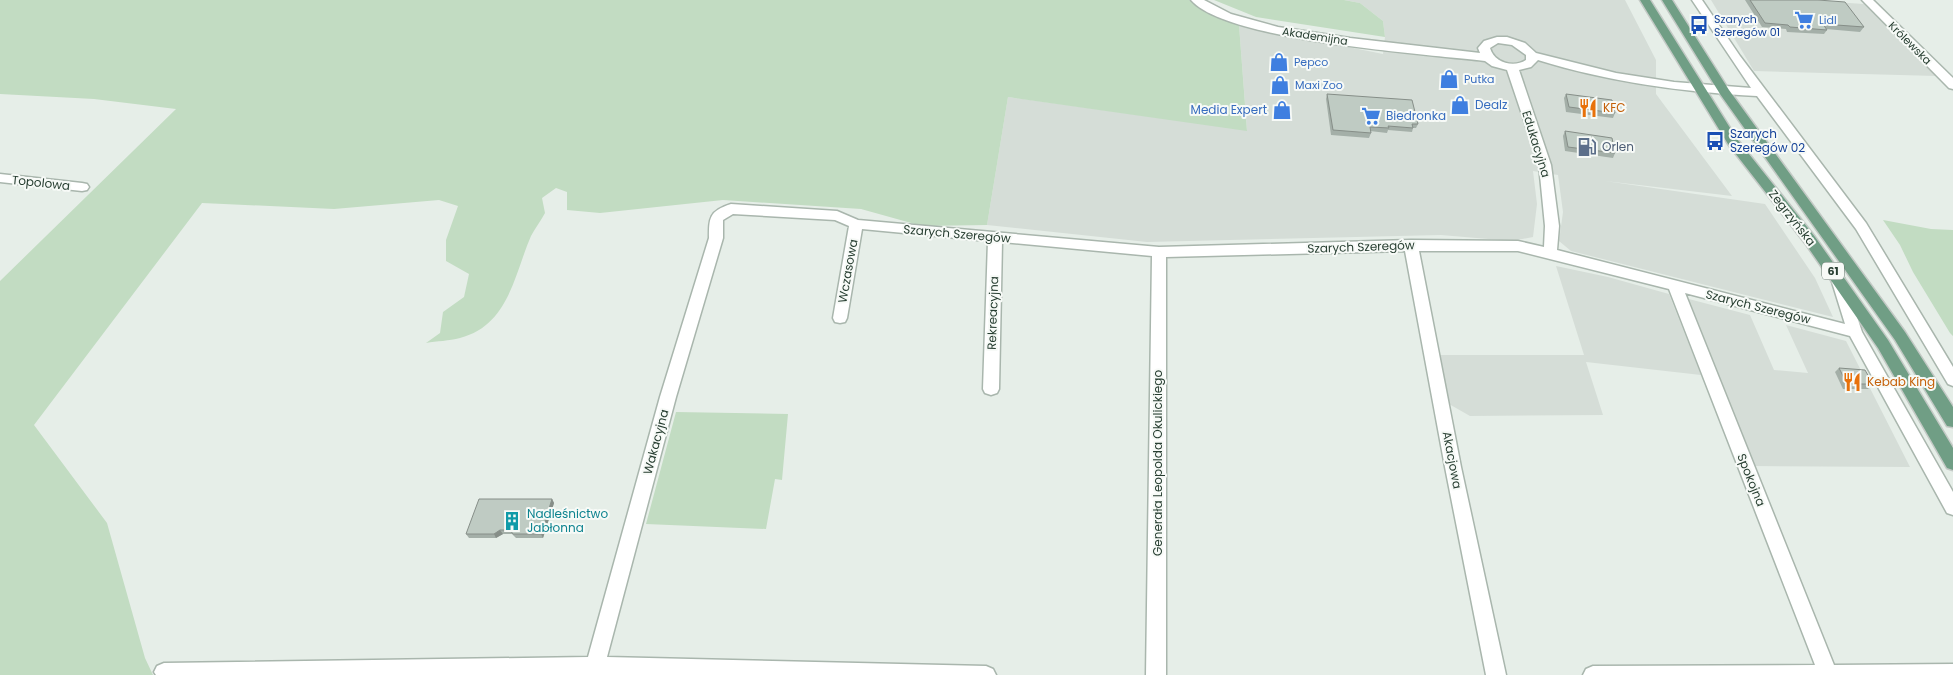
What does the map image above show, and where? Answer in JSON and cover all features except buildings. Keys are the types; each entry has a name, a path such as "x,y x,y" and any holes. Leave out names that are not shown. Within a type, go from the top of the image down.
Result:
{"main road":[{"name":"Zegrzyńska","path":"1646,0 1732,141 1838,278 1883,344 1953,463"},
{"name":"Zegrzyńska","path":"1667,0 1724,91 1900,336 1953,421"}],"street":[{"name":"Akademijna","path":"1196,0 1225,16 1268,28 1390,48 1454,55 1486,53"},
{"path":"1696,0 1731,53 1862,226 1953,380"},
{"name":"Królewska","path":"1867,0 1953,85"},
{"path":"1530,60 1525,47 1508,41 1492,41 1486,53 1501,65 1512,67 1530,60 1576,73 1598,72 1699,88 1760,92"},
{"name":"Edukacyjna","path":"1512,67 1545,165 1552,226 1550,253"},
{"name":"Topolowa","path":"0,178 82,187"},
{"name":"Szarych Szeregów","path":"716,218 731,209 837,216 856,224 1159,252 1411,246 1510,246 1550,253 1855,332"},
{"name":"Wakacyjna","path":"595,666 668,396 716,238 716,218"},
{"name":"Wczasowa","path":"840,318 856,224"},
{"name":"Rekreacyjna","path":"991,389 995,237"},
{"name":"Akacjowa","path":"1411,246 1453,467 1496,675"},
{"name":"Generała Leopolda Okulickiego","path":"1156,675 1159,252"},
{"path":"1838,278 1855,332 1953,508"},
{"name":"Spokojna","path":"1675,286 1828,673"},
{"path":"164,672 595,666 986,675"},
{"path":"1593,675 1953,673"}],"shaded area":[{"path":"1344,0 1625,0 1656,60 1656,94 1732,196 1605,181 1765,204 1815,278 1833,317 1571,251 1559,241 1563,212 1558,175 1533,171 1537,204 1533,237 1512,241 1441,235 1147,242 987,225 1008,97 1247,130 1239,25 1383,54 1385,37 1383,21 1360,3"},
{"path":"1711,0 1803,0 1864,4 1937,76 1754,71"},
{"path":"1556,266 1608,277 1669,294 1701,375 1586,362 1603,415 1470,416 1449,404 1439,355 1584,355"},
{"path":"1685,298 1750,315 1774,370 1808,373 1786,325 1846,341 1910,467 1753,466"}],"green space":[{"path":"0,0 1189,0 1215,17 1239,25 1247,131 1008,97 987,225 922,226 861,209 723,200 600,213 567,210 567,192 556,188 542,198 545,213 531,236 508,297 500,310 489,322 476,331 456,339 426,343 440,333 443,312 464,297 469,274 446,261 446,240 458,206 439,200 334,209 202,203 34,425 107,523 145,658 153,675 0,675 0,281 176,109 94,99 0,94"},
{"path":"1214,0 1344,0 1360,3 1383,21 1385,37 1256,17"},
{"path":"1883,220 1931,229 1953,230 1953,336 1913,272 1900,245"},
{"path":"676,412 788,414 782,480 775,479 766,529 646,524"}],"place":[{"name":"Lidl","path":"1804,20"},
{"name":"Szarych Szeregów 01","path":"1699,25"},
{"name":"Pepco","path":"1279,62"},
{"name":"Putka","path":"1449,79"},
{"name":"Maxi Zoo","path":"1280,85"},
{"name":"Dealz","path":"1460,105"},
{"name":"KFC","path":"1588,108"},
{"name":"Media Expert","path":"1282,110"},
{"name":"Biedronka","path":"1371,116"},
{"name":"Szarych Szeregów 02","path":"1715,141"},
{"name":"Orlen","path":"1587,147"},
{"name":"Kebab King","path":"1852,382"},
{"name":"Nadleśnictwo Jabłonna","path":"512,521"}]}
